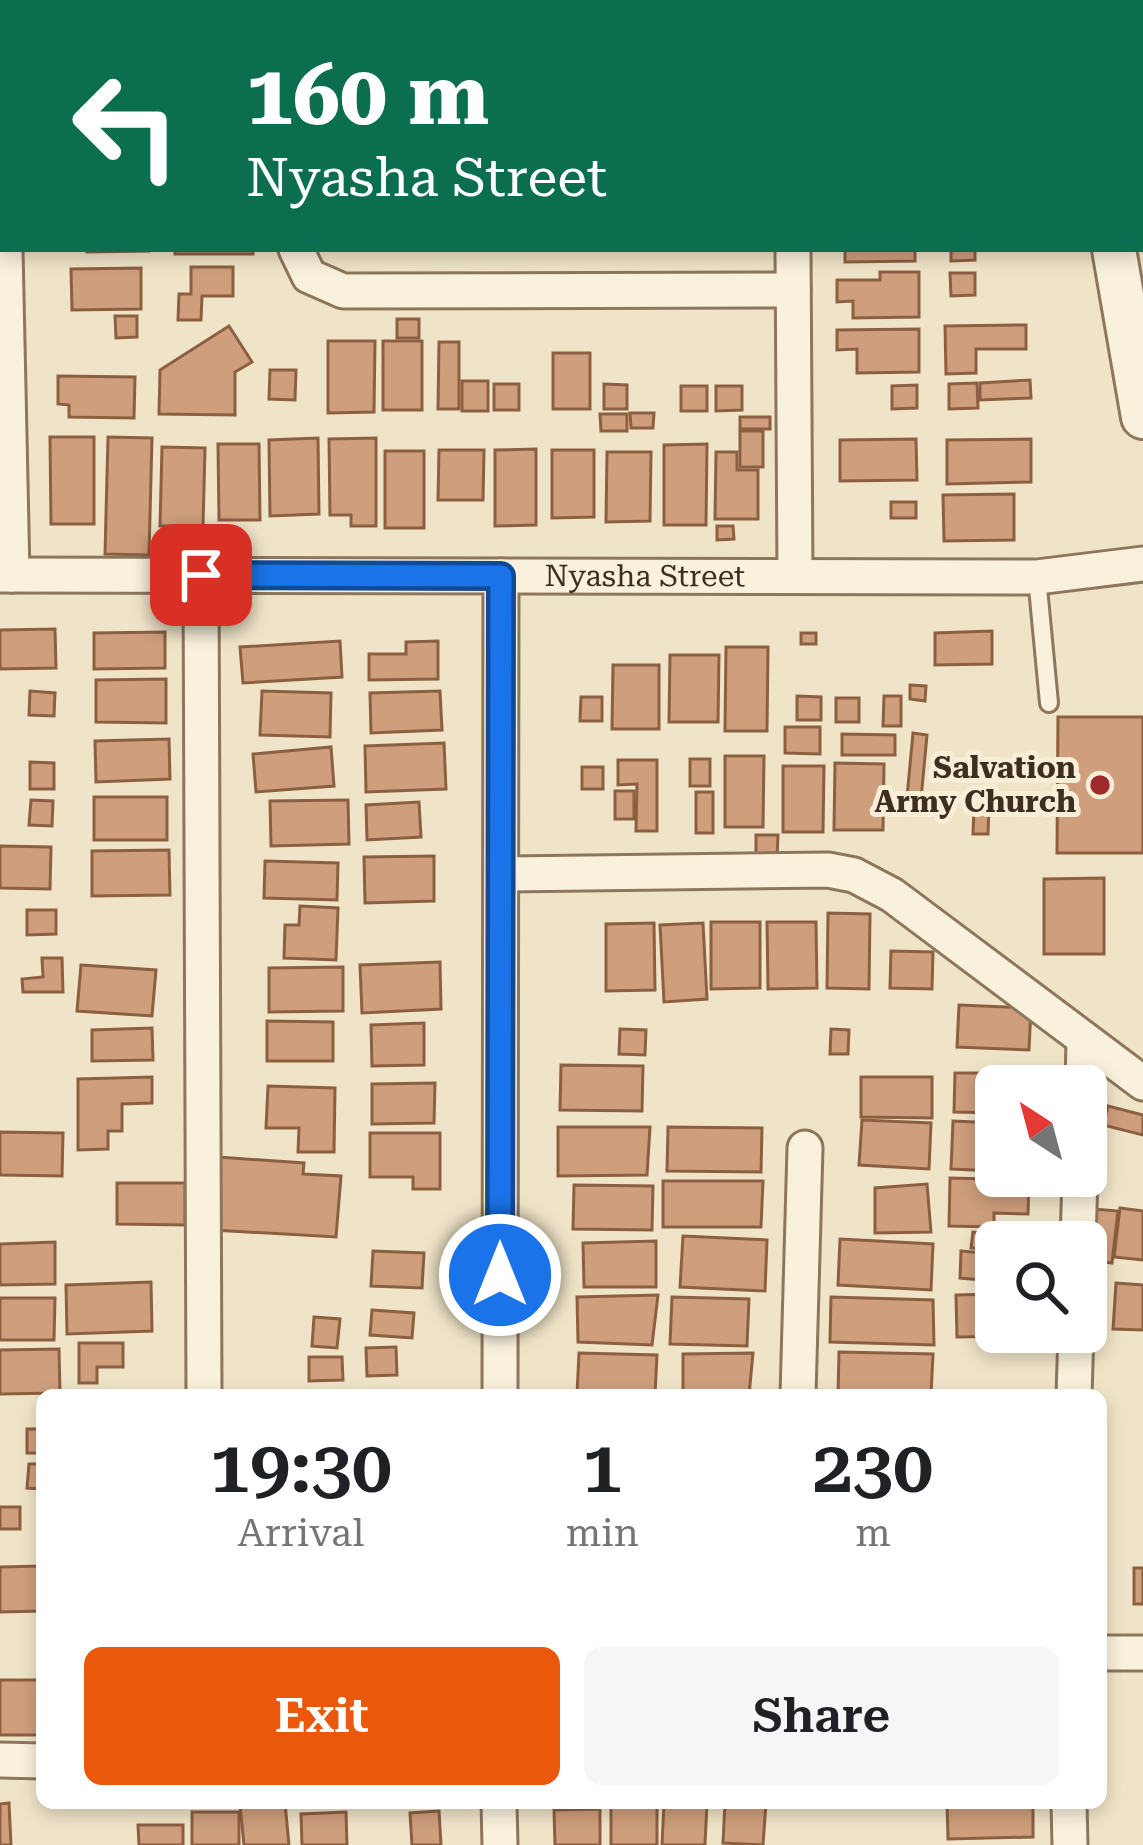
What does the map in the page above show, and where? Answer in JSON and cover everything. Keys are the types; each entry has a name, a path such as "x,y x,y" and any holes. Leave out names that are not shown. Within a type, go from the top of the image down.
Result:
{"street":[{"path":"4,252 6,575"},
{"path":"297,252 309,276 343,291 794,290"},
{"path":"793,252 795,576"},
{"path":"1115,252 1143,417"},
{"name":"Nyasha Street","path":"6,575 1037,577 1143,564"},
{"path":"201,575 204,1389"},
{"path":"500,1389 501,576"},
{"path":"502,874 828,870 854,875 892,895 1143,1083"},
{"path":"1083,1065 1084,1040"},
{"path":"798,1389 805,1148"},
{"path":"1074,1389 1075,1353"},
{"path":"1107,1653 1143,1653"},
{"path":"0,1760 36,1761"},
{"path":"499,1809 500,1845"},
{"path":"1070,1809 1070,1845"}],"lane":[{"path":"1037,577 1049,703"}],"building":[{"path":"175,252 253,252 253,254"},
{"path":"845,252 915,252 915,261 845,262"},
{"path":"951,252 975,252 975,260 951,261"},
{"path":"191,267 233,267 233,296 202,296 201,320 178,320 179,294 191,294"},
{"path":"141,268 141,309 72,310 71,269"},
{"path":"880,272 919,272 919,317 853,318 853,301 837,302 837,280 880,280"},
{"path":"950,273 975,273 975,295 951,296"},
{"path":"115,316 137,316 137,337 116,338"},
{"path":"397,319 419,319 419,338 397,338"},
{"path":"1026,325 1026,349 976,349 976,373 946,374 945,326"},
{"path":"229,326 252,362 235,372 235,415 159,414 160,370"},
{"path":"919,329 919,372 857,373 857,349 837,350 837,330"},
{"path":"328,341 375,341 374,412 328,413"},
{"path":"383,341 422,341 422,410 383,410"},
{"path":"439,342 459,342 459,409 438,409"},
{"path":"553,353 590,353 590,409 553,409"},
{"path":"270,370 296,370 295,400 269,399"},
{"path":"58,376 135,377 134,418 69,417 69,405 58,404"},
{"path":"1030,380 1031,398 980,400 980,383"},
{"path":"462,381 488,381 488,411 462,411"},
{"path":"977,383 978,408 949,409 949,384"},
{"path":"494,384 519,384 519,410 494,410"},
{"path":"604,384 627,385 627,409 604,409"},
{"path":"917,385 917,408 892,409 892,386"},
{"path":"681,386 707,386 707,411 681,411"},
{"path":"716,386 742,386 742,410 716,411"},
{"path":"630,413 654,413 653,428 631,428"},
{"path":"600,414 627,414 627,431 601,431"},
{"path":"740,417 770,417 770,429 740,429"},
{"path":"740,431 763,431 763,467 740,467"},
{"path":"50,437 94,437 94,524 51,524"},
{"path":"108,437 152,438 149,555 105,554"},
{"path":"318,438 319,514 270,516 269,440"},
{"path":"376,438 376,526 351,526 351,515 330,515 329,439"},
{"path":"916,439 917,480 840,481 840,440"},
{"path":"1031,439 1031,482 947,484 947,440"},
{"path":"218,444 259,444 260,520 219,520"},
{"path":"707,444 706,525 664,525 664,445"},
{"path":"162,447 205,448 203,526 160,526"},
{"path":"536,449 536,525 495,526 495,450"},
{"path":"439,450 484,450 483,500 438,500"},
{"path":"552,450 594,450 594,517 552,518"},
{"path":"385,451 424,451 424,528 385,528"},
{"path":"607,452 651,452 650,521 606,522"},
{"path":"716,452 737,452 737,470 758,470 758,519 715,519"},
{"path":"1014,494 1014,540 944,541 943,495"},
{"path":"891,502 916,502 916,518 891,518"},
{"path":"717,526 733,526 734,539 717,540"},
{"path":"55,629 56,668 0,669 0,630"},
{"path":"992,631 992,664 935,665 935,633"},
{"path":"165,632 165,668 94,669 94,633"},
{"path":"801,633 816,633 816,644 801,644"},
{"path":"340,641 342,677 243,683 240,647"},
{"path":"438,641 438,679 369,680 369,654 406,654 406,642"},
{"path":"726,647 768,647 767,731 725,731"},
{"path":"670,655 719,655 718,722 669,722"},
{"path":"613,665 659,665 659,729 612,729"},
{"path":"166,679 166,723 96,722 96,680"},
{"path":"910,685 926,686 925,701 910,699"},
{"path":"30,691 55,693 54,716 29,715"},
{"path":"262,691 331,693 330,737 260,735"},
{"path":"440,691 442,730 371,733 370,693"},
{"path":"797,696 821,697 821,720 797,720"},
{"path":"884,696 901,696 901,726 883,726"},
{"path":"581,697 602,697 602,721 580,721"},
{"path":"836,698 859,698 859,722 836,722"},
{"name":"Salvation Army Church","path":"1058,717 1143,717 1143,853 1057,853"},
{"path":"785,727 820,727 820,754 785,753"},
{"path":"913,733 927,735 920,810 906,808"},
{"path":"842,734 895,735 895,755 842,755"},
{"path":"169,739 170,779 96,782 95,741"},
{"path":"444,743 446,789 366,792 365,746"},
{"path":"331,747 334,786 256,792 253,754"},
{"path":"725,756 764,756 763,827 725,827"},
{"path":"690,759 710,759 710,786 690,786"},
{"path":"618,760 657,760 657,831 636,831 637,784 618,785"},
{"path":"30,762 54,763 54,789 30,789"},
{"path":"835,763 884,764 883,830 834,830"},
{"path":"783,766 824,766 823,832 783,832"},
{"path":"582,767 603,767 603,789 582,789"},
{"path":"615,791 634,791 634,819 615,819"},
{"path":"696,792 713,792 713,833 696,833"},
{"path":"94,797 167,797 167,840 94,840"},
{"path":"31,800 53,801 52,826 29,825"},
{"path":"348,800 349,844 271,846 270,801"},
{"path":"419,802 421,837 367,840 366,805"},
{"path":"974,807 989,807 988,834 973,834"},
{"path":"756,835 778,835 777,858 756,858"},
{"path":"0,846 51,847 50,889 0,888"},
{"path":"169,850 170,895 92,896 92,851"},
{"path":"434,856 434,901 365,903 364,857"},
{"path":"265,861 338,863 337,900 264,898"},
{"path":"1104,878 1104,954 1044,954 1044,879"},
{"path":"300,906 338,908 336,960 284,958 285,925 299,925"},
{"path":"27,910 56,910 56,934 27,935"},
{"path":"828,913 870,914 869,989 827,988"},
{"path":"711,922 760,922 760,988 711,989"},
{"path":"767,922 816,922 817,988 768,989"},
{"path":"654,923 655,990 606,991 606,924"},
{"path":"703,923 707,999 664,1002 660,925"},
{"path":"891,951 933,952 932,989 890,988"},
{"path":"42,958 62,958 63,992 23,992 22,979 43,977"},
{"path":"440,962 441,1009 362,1013 360,965"},
{"path":"81,965 156,970 152,1016 77,1011"},
{"path":"343,967 343,1011 269,1012 269,968"},
{"path":"959,1005 1031,1008 1029,1050 957,1047"},
{"path":"267,1021 333,1022 333,1061 267,1061"},
{"path":"424,1023 424,1065 372,1066 371,1025"},
{"path":"152,1028 153,1060 92,1061 92,1030"},
{"path":"620,1029 646,1030 645,1055 619,1054"},
{"path":"831,1029 849,1030 848,1054 830,1054"},
{"path":"561,1065 643,1066 642,1111 560,1110"},
{"path":"955,1073 975,1073 975,1112 954,1112"},
{"path":"152,1077 152,1103 122,1104 122,1131 108,1131 108,1149 78,1150 78,1079"},
{"path":"861,1077 932,1077 932,1118 861,1117"},
{"path":"435,1083 434,1123 372,1124 372,1084"},
{"path":"268,1086 335,1088 334,1152 298,1152 299,1128 266,1128"},
{"path":"1108,1106 1143,1115 1143,1135 1107,1126"},
{"path":"862,1120 931,1123 929,1169 859,1165"},
{"path":"953,1121 975,1122 975,1170 951,1169"},
{"path":"558,1127 650,1127 647,1175 558,1176"},
{"path":"668,1127 762,1128 761,1172 667,1171"},
{"path":"0,1132 63,1133 62,1176 0,1175"},
{"path":"370,1133 440,1133 440,1189 413,1189 413,1177 370,1177"},
{"path":"218,1157 304,1163 303,1174 341,1176 336,1237 213,1230"},
{"path":"950,1178 975,1179 975,1197 1028,1197 1028,1214 994,1213 994,1221 975,1221 975,1227 949,1226"},
{"path":"663,1181 763,1181 761,1227 663,1227"},
{"path":"117,1183 185,1183 185,1225 117,1224"},
{"path":"927,1184 931,1232 875,1233 875,1188"},
{"path":"574,1185 653,1186 652,1230 573,1229"},
{"path":"1120,1208 1143,1211 1143,1260 1114,1257"},
{"path":"1094,1209 1118,1211 1112,1263 1107,1262 1107,1221 1092,1221"},
{"path":"683,1236 767,1240 765,1291 680,1287"},
{"path":"840,1239 933,1244 931,1290 838,1285"},
{"path":"656,1241 656,1287 584,1287 583,1243"},
{"path":"55,1242 55,1284 0,1285 0,1244"},
{"path":"373,1251 424,1253 422,1288 371,1286"},
{"path":"961,1251 975,1252 975,1279 960,1278"},
{"path":"151,1282 152,1331 67,1334 66,1285"},
{"path":"1116,1283 1143,1285 1143,1330 1113,1329"},
{"path":"658,1295 652,1345 578,1342 577,1297"},
{"path":"956,1295 975,1295 975,1337 957,1337"},
{"path":"672,1297 749,1299 747,1346 670,1344"},
{"path":"831,1297 933,1300 934,1345 830,1342"},
{"path":"0,1298 55,1298 54,1340 0,1340"},
{"path":"372,1310 414,1313 412,1338 370,1335"},
{"path":"314,1317 340,1319 337,1348 312,1346"},
{"path":"79,1343 123,1343 123,1367 97,1367 97,1383 79,1383"},
{"path":"396,1347 397,1375 367,1376 366,1348"},
{"path":"59,1349 60,1389 0,1394 0,1350"},
{"path":"839,1352 933,1354 931,1389 838,1389"},
{"path":"579,1353 657,1355 655,1389 577,1389"},
{"path":"753,1353 750,1389 683,1389 683,1354"},
{"path":"309,1357 342,1357 343,1380 309,1381"},
{"path":"27,1429 36,1429 36,1453 27,1453"},
{"path":"29,1464 36,1464 36,1489 27,1488"},
{"path":"0,1507 20,1507 20,1529 0,1529"},
{"path":"36,1566 36,1611 0,1612 0,1567"},
{"path":"1134,1568 1143,1568 1143,1604 1134,1604"},
{"path":"0,1680 36,1680 36,1735 0,1735"},
{"path":"9,1803 11,1845 0,1845 0,1804"},
{"path":"240,1809 286,1809 289,1845 244,1845"},
{"path":"600,1809 600,1845 555,1845 554,1810"},
{"path":"611,1809 657,1809 657,1845 611,1845"},
{"path":"664,1809 707,1809 705,1845 662,1845"},
{"path":"725,1809 766,1809 763,1845 723,1843"},
{"path":"947,1809 1033,1809 1033,1837 948,1839"},
{"path":"439,1811 441,1845 412,1845 410,1813"},
{"path":"192,1812 239,1812 239,1845 192,1845"},
{"path":"346,1812 347,1845 302,1845 301,1814"},
{"path":"138,1825 183,1825 183,1845 139,1845"}],"place":[{"name":"Salvation Army Church","path":"1100,785"}],"route":[{"path":"201,575 501,576 500,1275"}]}
